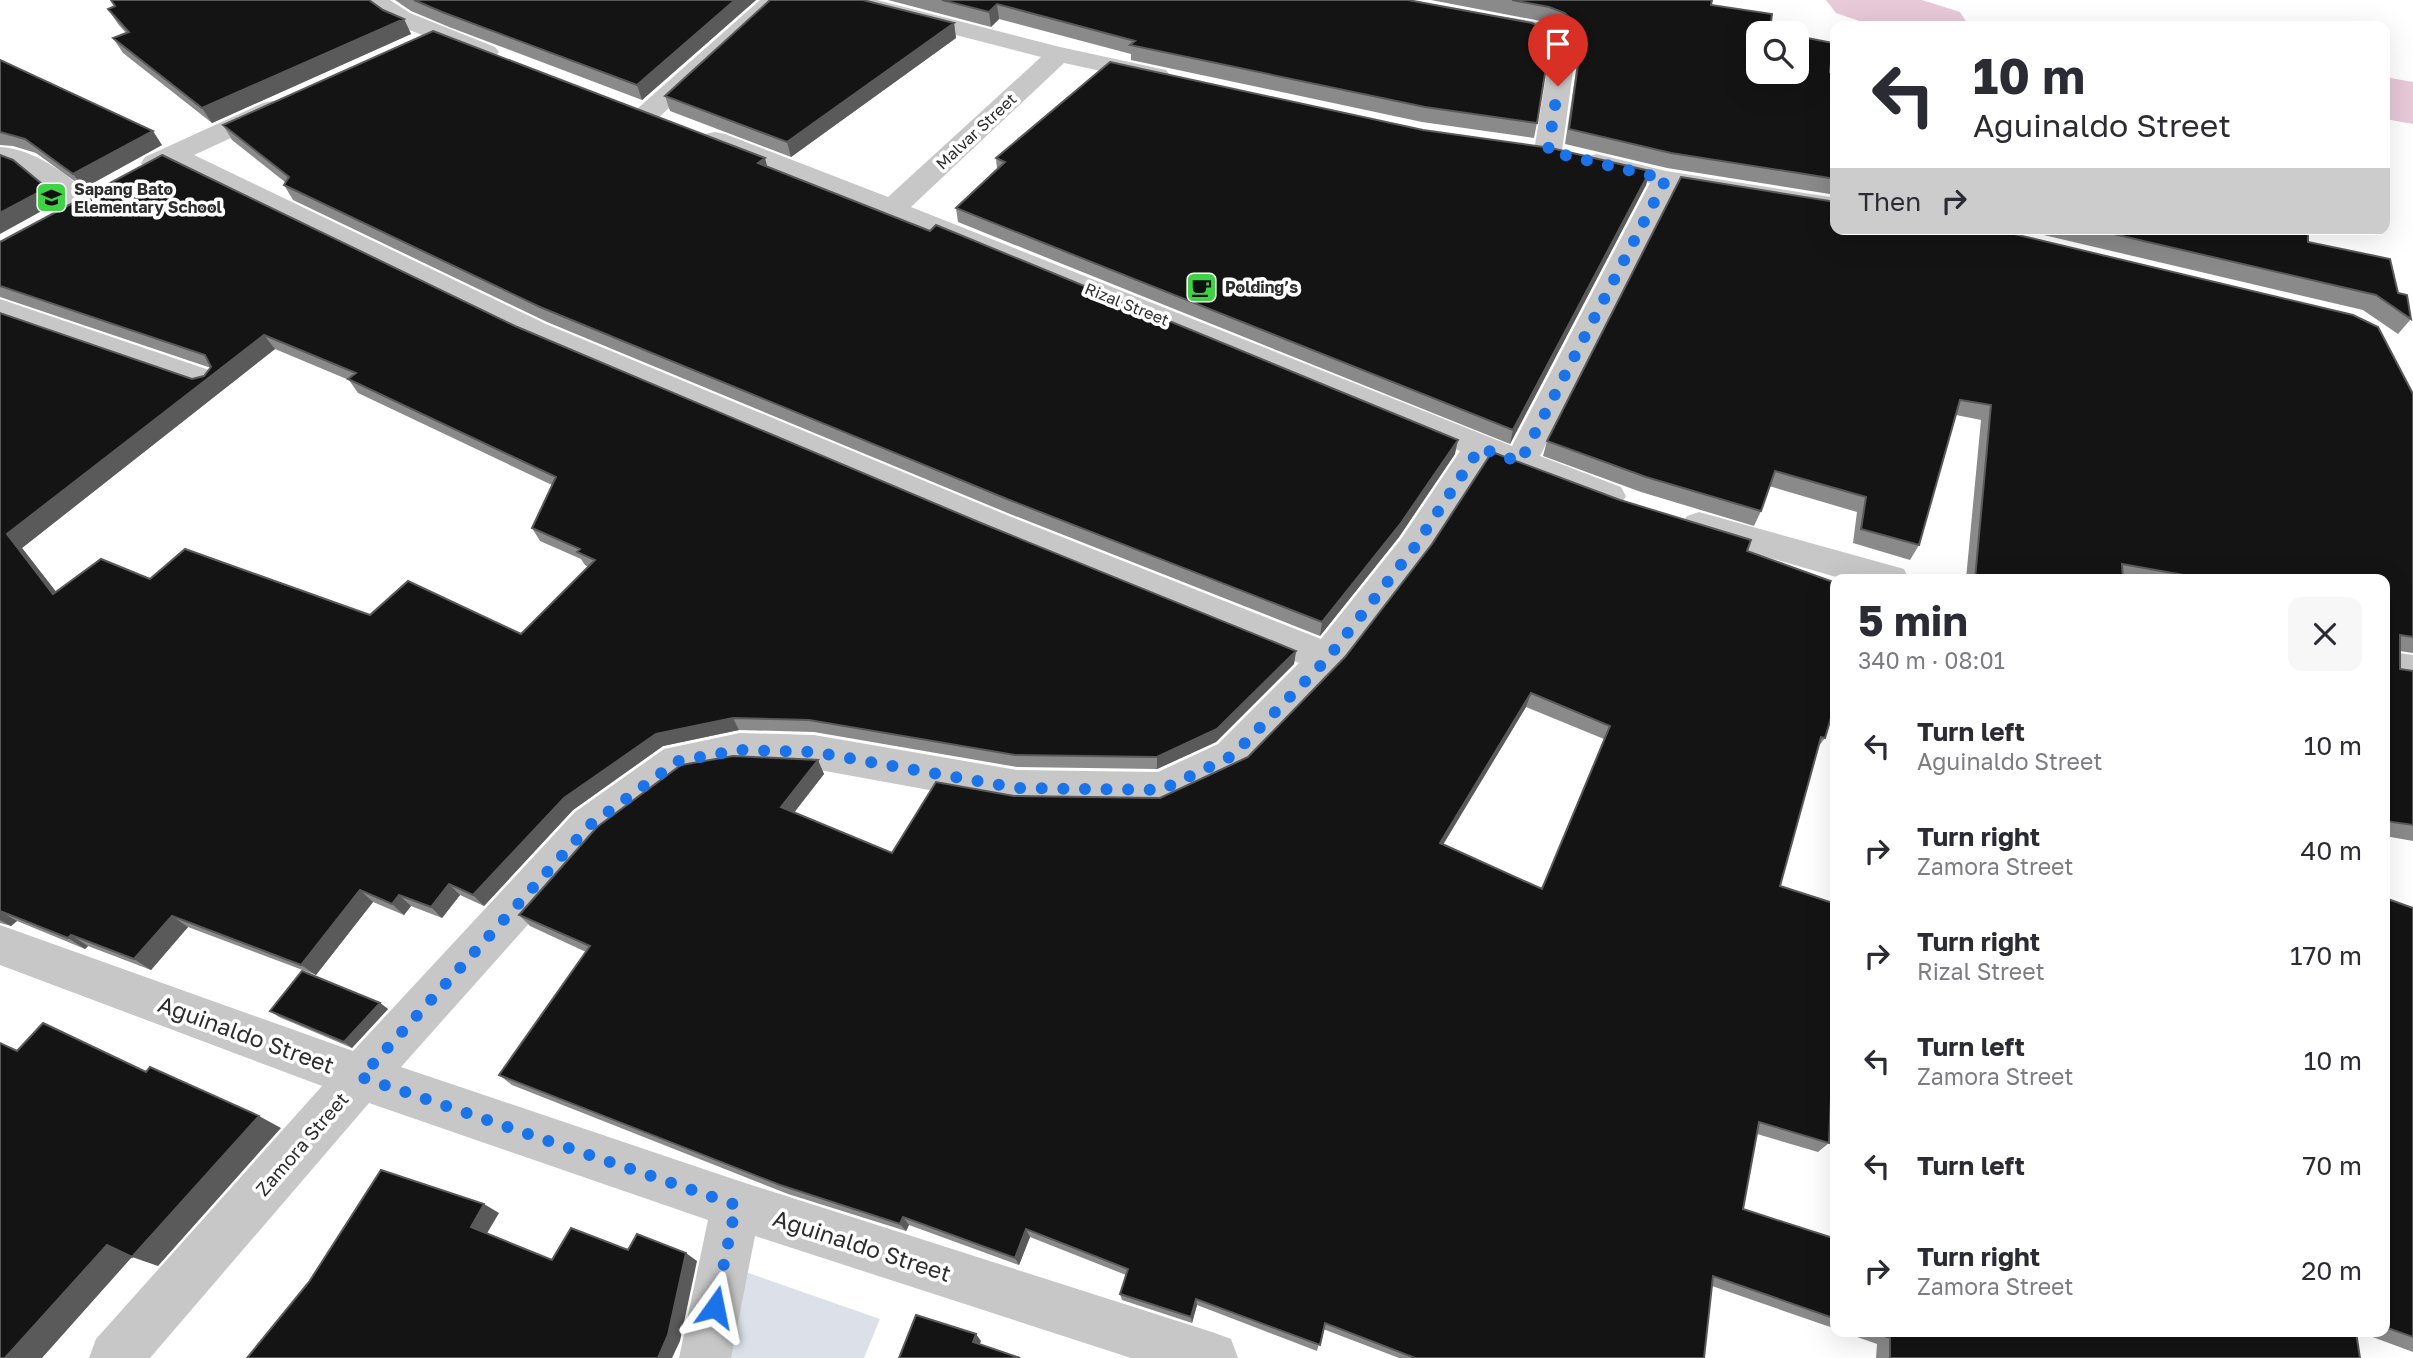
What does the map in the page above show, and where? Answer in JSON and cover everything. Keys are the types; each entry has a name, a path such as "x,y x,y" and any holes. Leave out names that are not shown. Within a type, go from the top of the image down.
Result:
{"street":[{"path":"374,0 401,18 504,59"},
{"path":"647,114 774,0"},
{"path":"848,0 1059,54 1178,79"},
{"path":"1483,19 1535,29 1551,35 1560,43 1561,64 1535,149 1666,179 1830,206"},
{"path":"402,50 439,34"},
{"name":"Malvar Street","path":"893,208 1059,54"},
{"path":"137,173 293,100"},
{"name":"Rizal Street","path":"621,104 893,208 1480,448 1653,511 1739,538 1872,574"},
{"path":"0,155 8,154 19,158 51,178 80,203"},
{"path":"171,155 535,331 997,525 1328,658"},
{"path":"1520,462 1666,179"},
{"path":"0,309 204,380"},
{"name":"Zamora Street","path":"115,1358 361,1077 590,825 678,761 740,750 814,752 1017,788 1161,790 1232,756 1328,658 1414,548 1480,448"},
{"path":"2390,667 2413,670"},
{"name":"Aguinaldo Street","path":"0,944 361,1077 736,1205 1212,1358"},
{"path":"705,1358 736,1205"}],"shaded area":[{"path":"737,1269 880,1319 864,1358 696,1358"}],"building":[{"path":"111,0 369,0 383,10 404,19 202,108 113,38 129,32 108,9 115,6"},
{"path":"414,0 735,0 637,85"},
{"path":"770,0 863,0 954,23 787,142 665,96"},
{"path":"942,0 1408,0 1532,23 1549,32 1549,49 1537,123 1425,107 1130,45 1135,41 997,4 989,12"},
{"path":"1512,0 1712,0 1711,5 1772,14 1771,21 1746,21 1746,84 1809,84 1809,38 1830,42 1830,178 1671,153 1569,129 1580,50 1579,28 1565,13"},
{"path":"433,31 765,158 758,163 930,231 936,225 1458,440 1401,523 1322,622 1007,499 540,307 284,185 289,177 223,125"},
{"path":"0,60 153,131 73,174 25,139 0,132"},
{"path":"1110,62 1423,130 1551,148 1650,171 1513,430 956,208 1005,162 996,158"},
{"path":"0,155 13,160 47,188 0,213"},
{"path":"162,155 515,326 981,523 1296,651 1217,729 1157,757 1015,755 809,720 733,718 656,734 564,798 473,895 449,884 431,907 399,895 392,904 360,890 301,965 172,916 134,959 71,935 68,938 0,911 0,313 192,379 204,376 211,367 205,355 0,286 0,242","holes":["264,335 356,373 348,379 556,477 532,528 580,549 577,552 595,560 521,634 408,581 370,615 185,549 150,579 101,559 53,594 7,534"]},
{"path":"1681,177 1830,201 1830,235 2018,235 2353,315 2378,327 2413,394 2413,637 2400,635 2400,669 2413,671 2413,825 2390,822 2390,574 2178,574 2122,564 2123,574 1975,574 1991,405 1960,400 1919,545 1861,529 1866,497 1775,471 1761,511 1646,477 1547,441"},
{"path":"2118,235 2308,235 2308,242 2390,259 2398,293 2407,295 2411,319 2376,295"},
{"path":"1492,452 1620,500 1751,540 1747,551 1830,581 1830,721 1825,738 1821,737 1780,886 1830,902 1829,1143 1759,1122 1743,1209 1830,1237 1830,1317 1713,1276 1704,1358 1415,1358 1325,1323 1320,1345 1196,1299 1191,1317 1120,1294 1128,1269 1026,1229 1015,1258 903,1217 900,1224 780,1185 499,1075 590,946 519,915 597,827 681,765 733,756 818,760 781,807 892,853 936,782 1014,796 1160,798 1248,757 1345,657 1432,544","holes":["1531,693 1610,726 1542,889 1440,843"]},
{"path":"2390,900 2413,908 2413,1337 2390,1329"},
{"path":"302,971 380,1003 344,1042 270,1011"},
{"path":"43,1023 146,1072 150,1067 259,1116 132,1257 107,1245 5,1358 0,1358 0,1043 17,1051"},
{"path":"381,1170 484,1204 471,1227 552,1260 571,1228 628,1250 637,1234 686,1253 668,1335 658,1358 247,1358 309,1282"},
{"path":"916,1315 976,1334 973,1342 1020,1358 899,1358"},
{"path":"1887,1337 2357,1337 2360,1358 1890,1358 1890,1338"}],"waterway":[{"path":"1858,0 1922,21"},
{"path":"2390,99 2413,103"}],"place":[{"name":"Sapang Bato Elementary School","path":"51,198"},
{"name":"Polding’s","path":"1202,287"}],"route":[{"path":"715,1307 736,1205 361,1077 590,825 678,761 740,750 814,752 1017,788 1161,790 1232,756 1328,658 1414,548 1480,448 1520,462 1666,179 1548,151 1558,86"}]}
